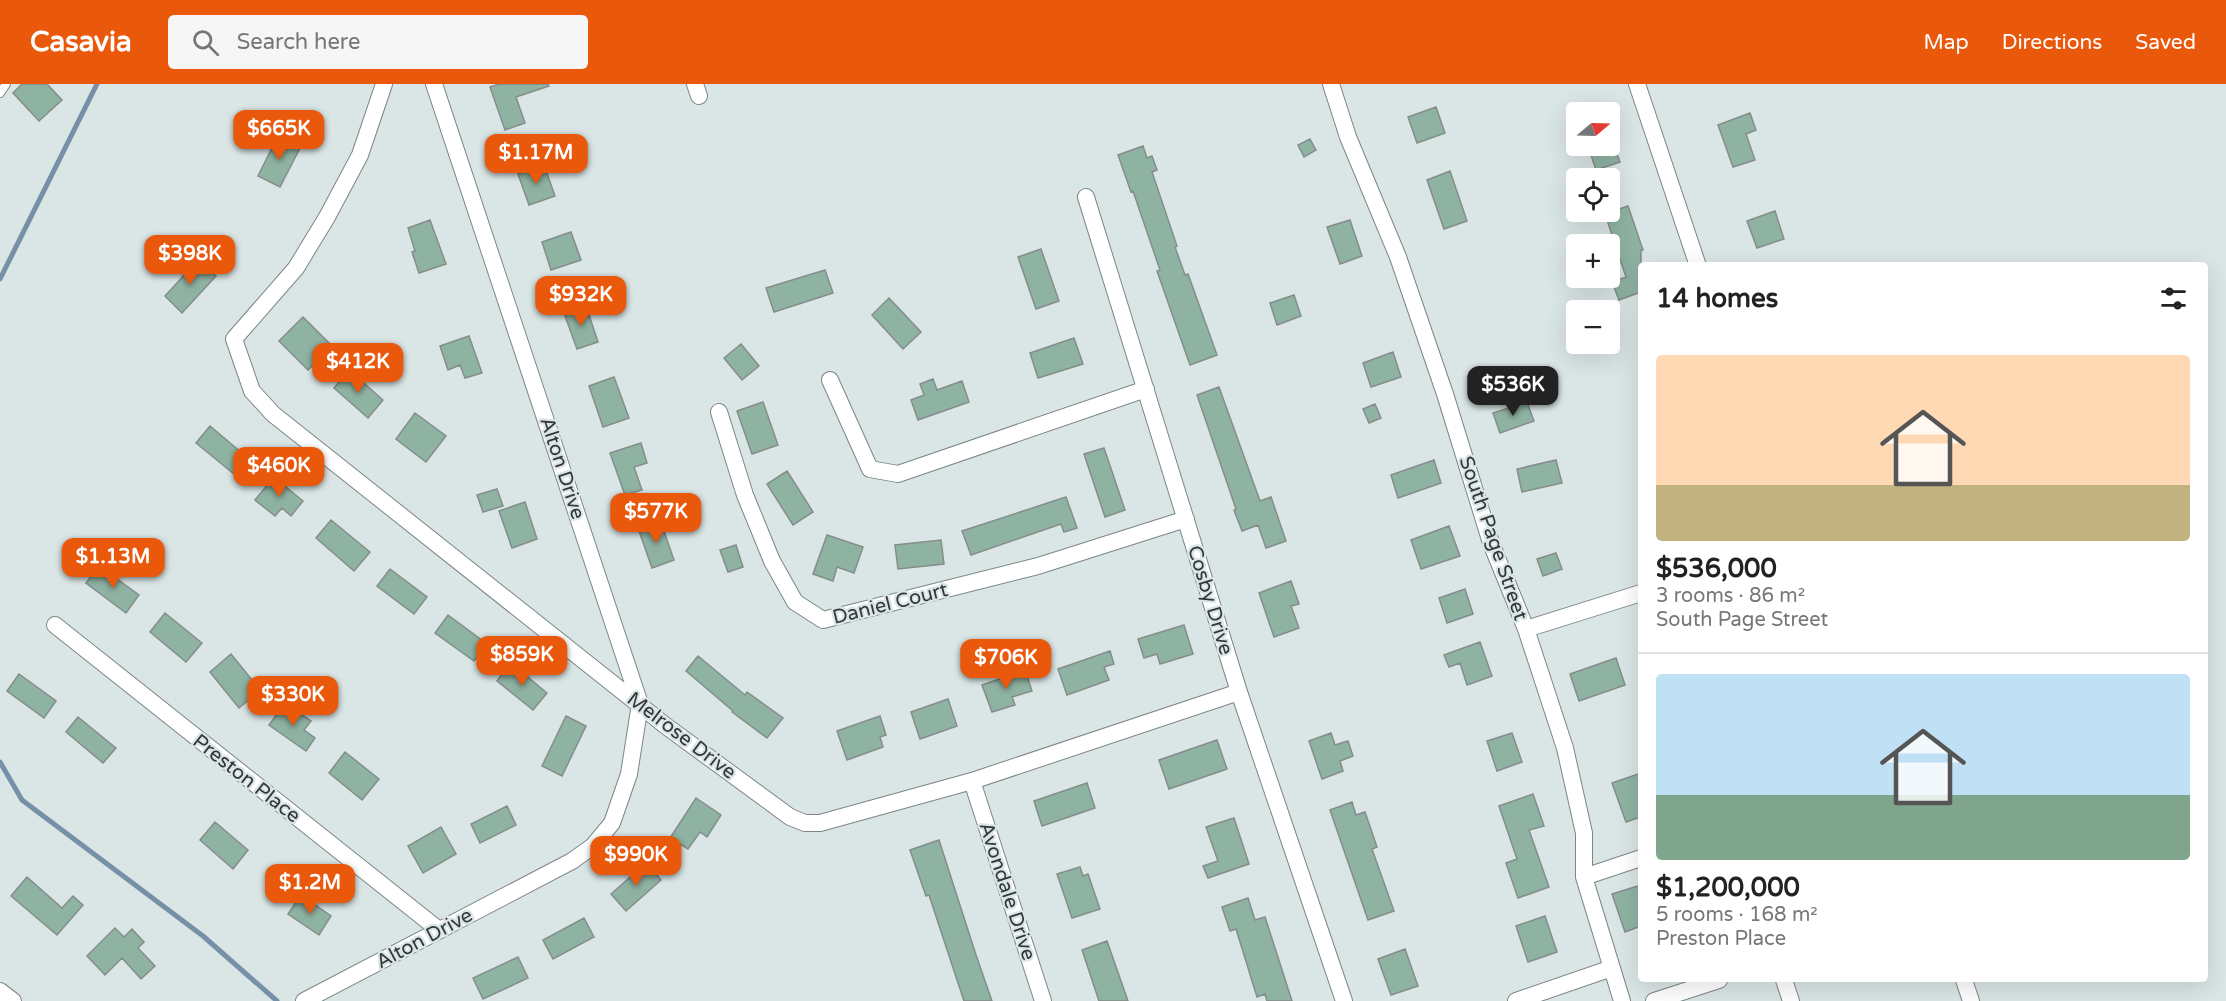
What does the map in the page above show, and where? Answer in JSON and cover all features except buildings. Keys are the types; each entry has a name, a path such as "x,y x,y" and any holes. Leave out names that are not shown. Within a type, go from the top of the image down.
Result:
{"street":[{"name":"Melrose Drive","path":"384,84 360,155 327,217 296,268 234,339 252,391 273,414 640,704 790,818 806,823 820,823 972,781 1239,692"},
{"name":"Alton Drive","path":"304,1001 572,861 593,846 612,823 629,774 640,704 536,385 434,84"},
{"name":"South Page Street","path":"1331,84 1348,137 1398,257 1445,394 1491,543 1526,629 1565,748 1584,832 1584,877 1623,1001"},
{"path":"1636,84 1697,262"},
{"name":"Cosby Drive","path":"1086,197 1239,692 1344,1001"},
{"path":"830,380 870,469 898,474 1146,389"},
{"name":"Daniel Court","path":"719,412 753,517 772,561 795,602 823,620 1038,566 1186,519"},
{"path":"1526,629 1638,594"},
{"name":"Preston Place","path":"55,626 439,930"},
{"name":"Avondale Drive","path":"972,781 1043,1001"},
{"path":"1584,877 1638,859"},
{"path":"1516,1001 1612,968"},
{"path":"1654,1001 1713,982"},
{"path":"1785,982 1791,1001"},
{"path":"1965,982 1971,1001"},
{"path":"0,991 13,1001"}],"lane":[{"path":"0,93 6,84"}],"waterway":[{"path":"0,279 97,84"},
{"path":"0,762 22,800 203,936 277,1001"}]}
